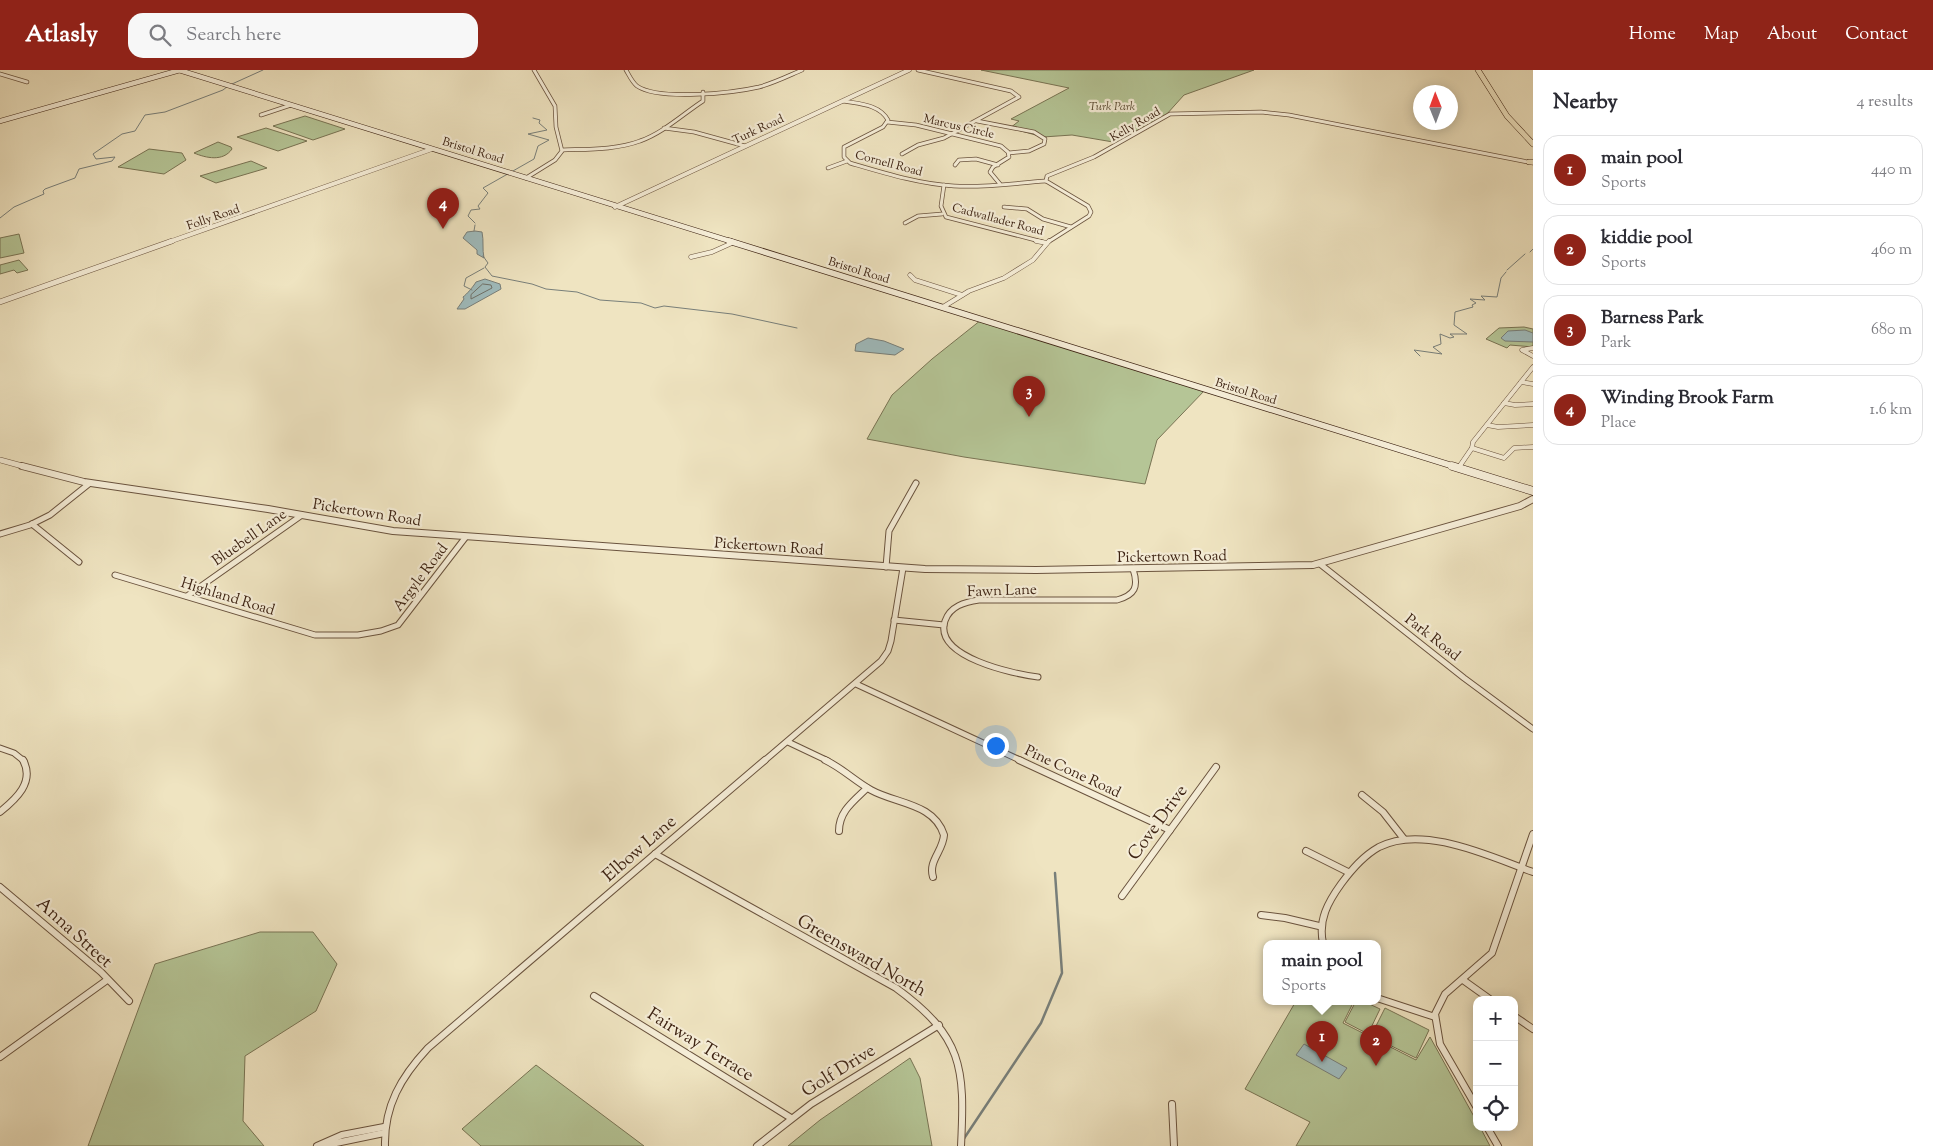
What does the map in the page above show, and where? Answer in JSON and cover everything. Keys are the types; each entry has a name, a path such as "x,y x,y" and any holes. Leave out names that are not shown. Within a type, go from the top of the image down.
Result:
{"highway":[{"path":"1478,70 1496,100 1533,144"},
{"path":"1483,70 1512,116 1511,119"}],"main road":[{"name":"Bristol Road","path":"180,70 615,207 1533,491"},
{"path":"0,121 180,70"}],"street":[{"path":"526,178 558,157 562,150 556,127 555,106 534,70"},
{"path":"626,70 636,85 668,93 757,87 802,70"},
{"name":"Turk Road","path":"615,207 909,70"},
{"path":"902,154 952,133 1018,99 1018,94 1011,91 918,70"},
{"path":"0,74 27,82"},
{"path":"562,150 627,145 646,139 703,101 703,92"},
{"path":"843,100 881,111 887,116 887,122"},
{"path":"261,115 291,105"},
{"name":"Kelly Road","path":"1046,181 1046,177 1049,174 1094,157 1166,115 1180,112 1261,112 1289,115 1532,162"},
{"path":"976,121 1034,132 1046,141 1032,150 1009,153"},
{"name":"Marcus Circle","path":"887,122 912,124 996,144 1009,153 1009,157 998,164"},
{"name":"Cornell Road","path":"887,122 879,129 844,147 844,157 847,161 925,182 944,185 974,186 1046,181"},
{"path":"664,128 694,132 745,146"},
{"name":"Folly Road","path":"0,302 432,149"},
{"path":"955,165 959,160 971,159 998,164"},
{"path":"828,168 847,161"},
{"path":"998,164 990,172 992,178 1000,184"},
{"path":"943,307 962,295 1009,276 1033,260 1047,243 1088,216 1091,212 1090,208 1084,203 1046,181"},
{"name":"Cadwallader Road","path":"944,185 941,206 942,214 958,221 1047,243"},
{"path":"1004,207 1027,208 1043,219 1071,227"},
{"path":"905,223 909,219 920,216 942,214"},
{"path":"690,257 712,252 732,243"},
{"path":"910,275 915,280 962,295"},
{"path":"1533,348 1522,350 1533,356"},
{"path":"1459,467 1472,448 1473,442 1533,367"},
{"path":"1521,382 1533,384"},
{"path":"1504,403 1514,405 1533,404"},
{"path":"1487,425 1496,427 1533,425"},
{"path":"1472,448 1504,458 1514,448 1532,447"},
{"name":"Pickertown Road","path":"0,460 90,483 302,515 393,531 465,538 599,545 886,567 980,570 1133,569 1320,564 1520,506 1533,499"},
{"path":"0,534 32,524 50,515 90,483"},
{"path":"886,567 889,531 916,483"},
{"name":"Bluebell Lane","path":"187,596 302,515"},
{"path":"32,524 79,562"},
{"name":"Argyle Road","path":"334,637 390,630 398,625 465,538"},
{"name":"Park Road","path":"1320,564 1464,678 1533,729"},
{"name":"Elbow Lane","path":"385,1146 384,1130 398,1086 419,1057 872,670 890,646 902,568"},
{"name":"Fawn Lane","path":"944,625 953,608 970,601 1117,600 1129,596 1136,588 1137,580 1133,569"},
{"name":"Highland Road","path":"115,575 315,635 334,637"},
{"path":"894,620 944,625 946,640 961,653 1012,673 1038,677"},
{"name":"Pine Cone Road","path":"856,684 1170,830"},
{"path":"788,742 839,768 867,788 926,812 936,819 945,837 944,843 932,863 930,870 933,876"},
{"path":"0,748 12,752 21,758 28,771 27,780 20,794 0,812"},
{"name":"Cove Drive","path":"1122,896 1216,767"},
{"path":"839,831 838,821 841,814 867,788"},
{"path":"1362,795 1394,823 1404,839"},
{"path":"1473,1101 1440,1044 1435,1017 1437,1007 1445,994 1488,958 1495,947 1533,834"},
{"path":"1322,940 1320,926 1323,915 1348,872 1371,850 1388,843 1404,839 1448,843 1533,872"},
{"path":"1306,852 1348,872"},
{"name":"Greensward North","path":"655,854 896,988 925,1009 939,1025 952,1045 961,1068 963,1088 962,1146"},
{"name":"Anna Street","path":"0,886 101,972 129,1001"},
{"path":"1261,915 1320,926"},
{"path":"0,1057 107,980"},
{"path":"1463,980 1486,996"},
{"name":"Fairway Terrace","path":"594,996 791,1118"},
{"path":"1381,999 1435,1017"},
{"path":"1518,1019 1533,1030"},
{"name":"Golf Drive","path":"757,1146 791,1118 939,1025"},
{"path":"1172,1104 1174,1146"},
{"path":"318,1146 342,1135 384,1130"},
{"path":"322,1146 384,1130"},
{"path":"1489,1131 1498,1146"}],"green space":[{"name":"Turk Park","path":"981,70 1254,70 1184,95 1166,115 1119,143 1072,135 1043,137 1010,128 1019,121 1011,119 1069,88"},
{"path":"305,116 345,129 313,140 273,126"},
{"path":"266,128 307,141 278,151 237,137"},
{"path":"218,142 232,149 224,156 214,158 194,153"},
{"path":"149,149 182,153 186,160 164,174 118,167"},
{"path":"251,161 267,168 216,183 200,176"},
{"path":"19,234 24,253 0,258 0,238"},
{"path":"19,260 28,270 17,273 14,270 0,274 0,265"},
{"path":"981,320 1205,390 1157,440 1145,484 964,457 867,439 892,395 932,359"},
{"path":"1524,327 1533,329 1533,347 1510,345 1507,348 1486,339 1499,328"},
{"path":"260,932 313,932 337,964 316,1011 245,1056 243,1121 264,1146 88,1146 155,964"},
{"path":"1294,1005 1352,1005 1343,1023 1416,1060 1430,1037 1473,1115 1473,1131 1482,1131 1490,1146 1296,1146 1310,1122 1245,1089"},
{"path":"1354,1005 1372,1005 1380,1009 1368,1034 1345,1022"},
{"path":"1385,1008 1429,1030 1416,1058 1371,1036"},
{"path":"910,1058 920,1078 932,1146 788,1146 820,1120"},
{"path":"536,1065 644,1146 481,1146 462,1129"}],"water":[{"path":"467,232 482,232 484,258 477,254 477,250 463,238"},
{"path":"485,279 500,284 501,289 465,309 457,309 464,299 463,297 476,282"},
{"path":"1525,330 1533,333 1533,342 1505,341 1501,338 1508,331"},
{"path":"868,338 884,341 904,349 895,355 855,351 856,344"},
{"path":"1304,1044 1347,1068 1339,1079 1296,1055"}],"waterway":[{"path":"232,84 263,70"},
{"path":"0,218 14,207 44,194 43,191 45,189 75,178 79,169 112,161 115,157 96,159 93,154 122,134 135,131 145,115 165,112 223,90 228,86"},
{"path":"475,223 468,216 471,210 480,209 478,206 488,193 483,188 534,159 538,146 549,140 528,134 547,130 539,123 540,120 533,118"},
{"path":"474,231 475,225"},
{"path":"1530,252 1533,249"},
{"path":"1507,270 1525,254"},
{"path":"483,256 488,263 485,267 492,276 532,284 546,289 577,292 600,300 641,303 655,308 664,306 732,314 797,328"},
{"path":"472,290 464,286 466,278 484,268"},
{"path":"1420,356 1414,350 1442,354 1433,347 1441,344 1440,334 1450,338 1454,337 1450,334 1467,334 1454,325 1455,312 1473,307 1472,305 1476,303 1470,299 1485,300 1481,296 1497,297 1501,278 1506,272"},
{"path":"963,1140 1041,1023 1062,973 1055,873"}],"place":[{"name":"Winding Brook Farm","path":"443,229"},
{"name":"Barness Park","path":"1029,417"},
{"name":"main pool","path":"1322,1062"},
{"name":"kiddie pool","path":"1376,1066"}]}
